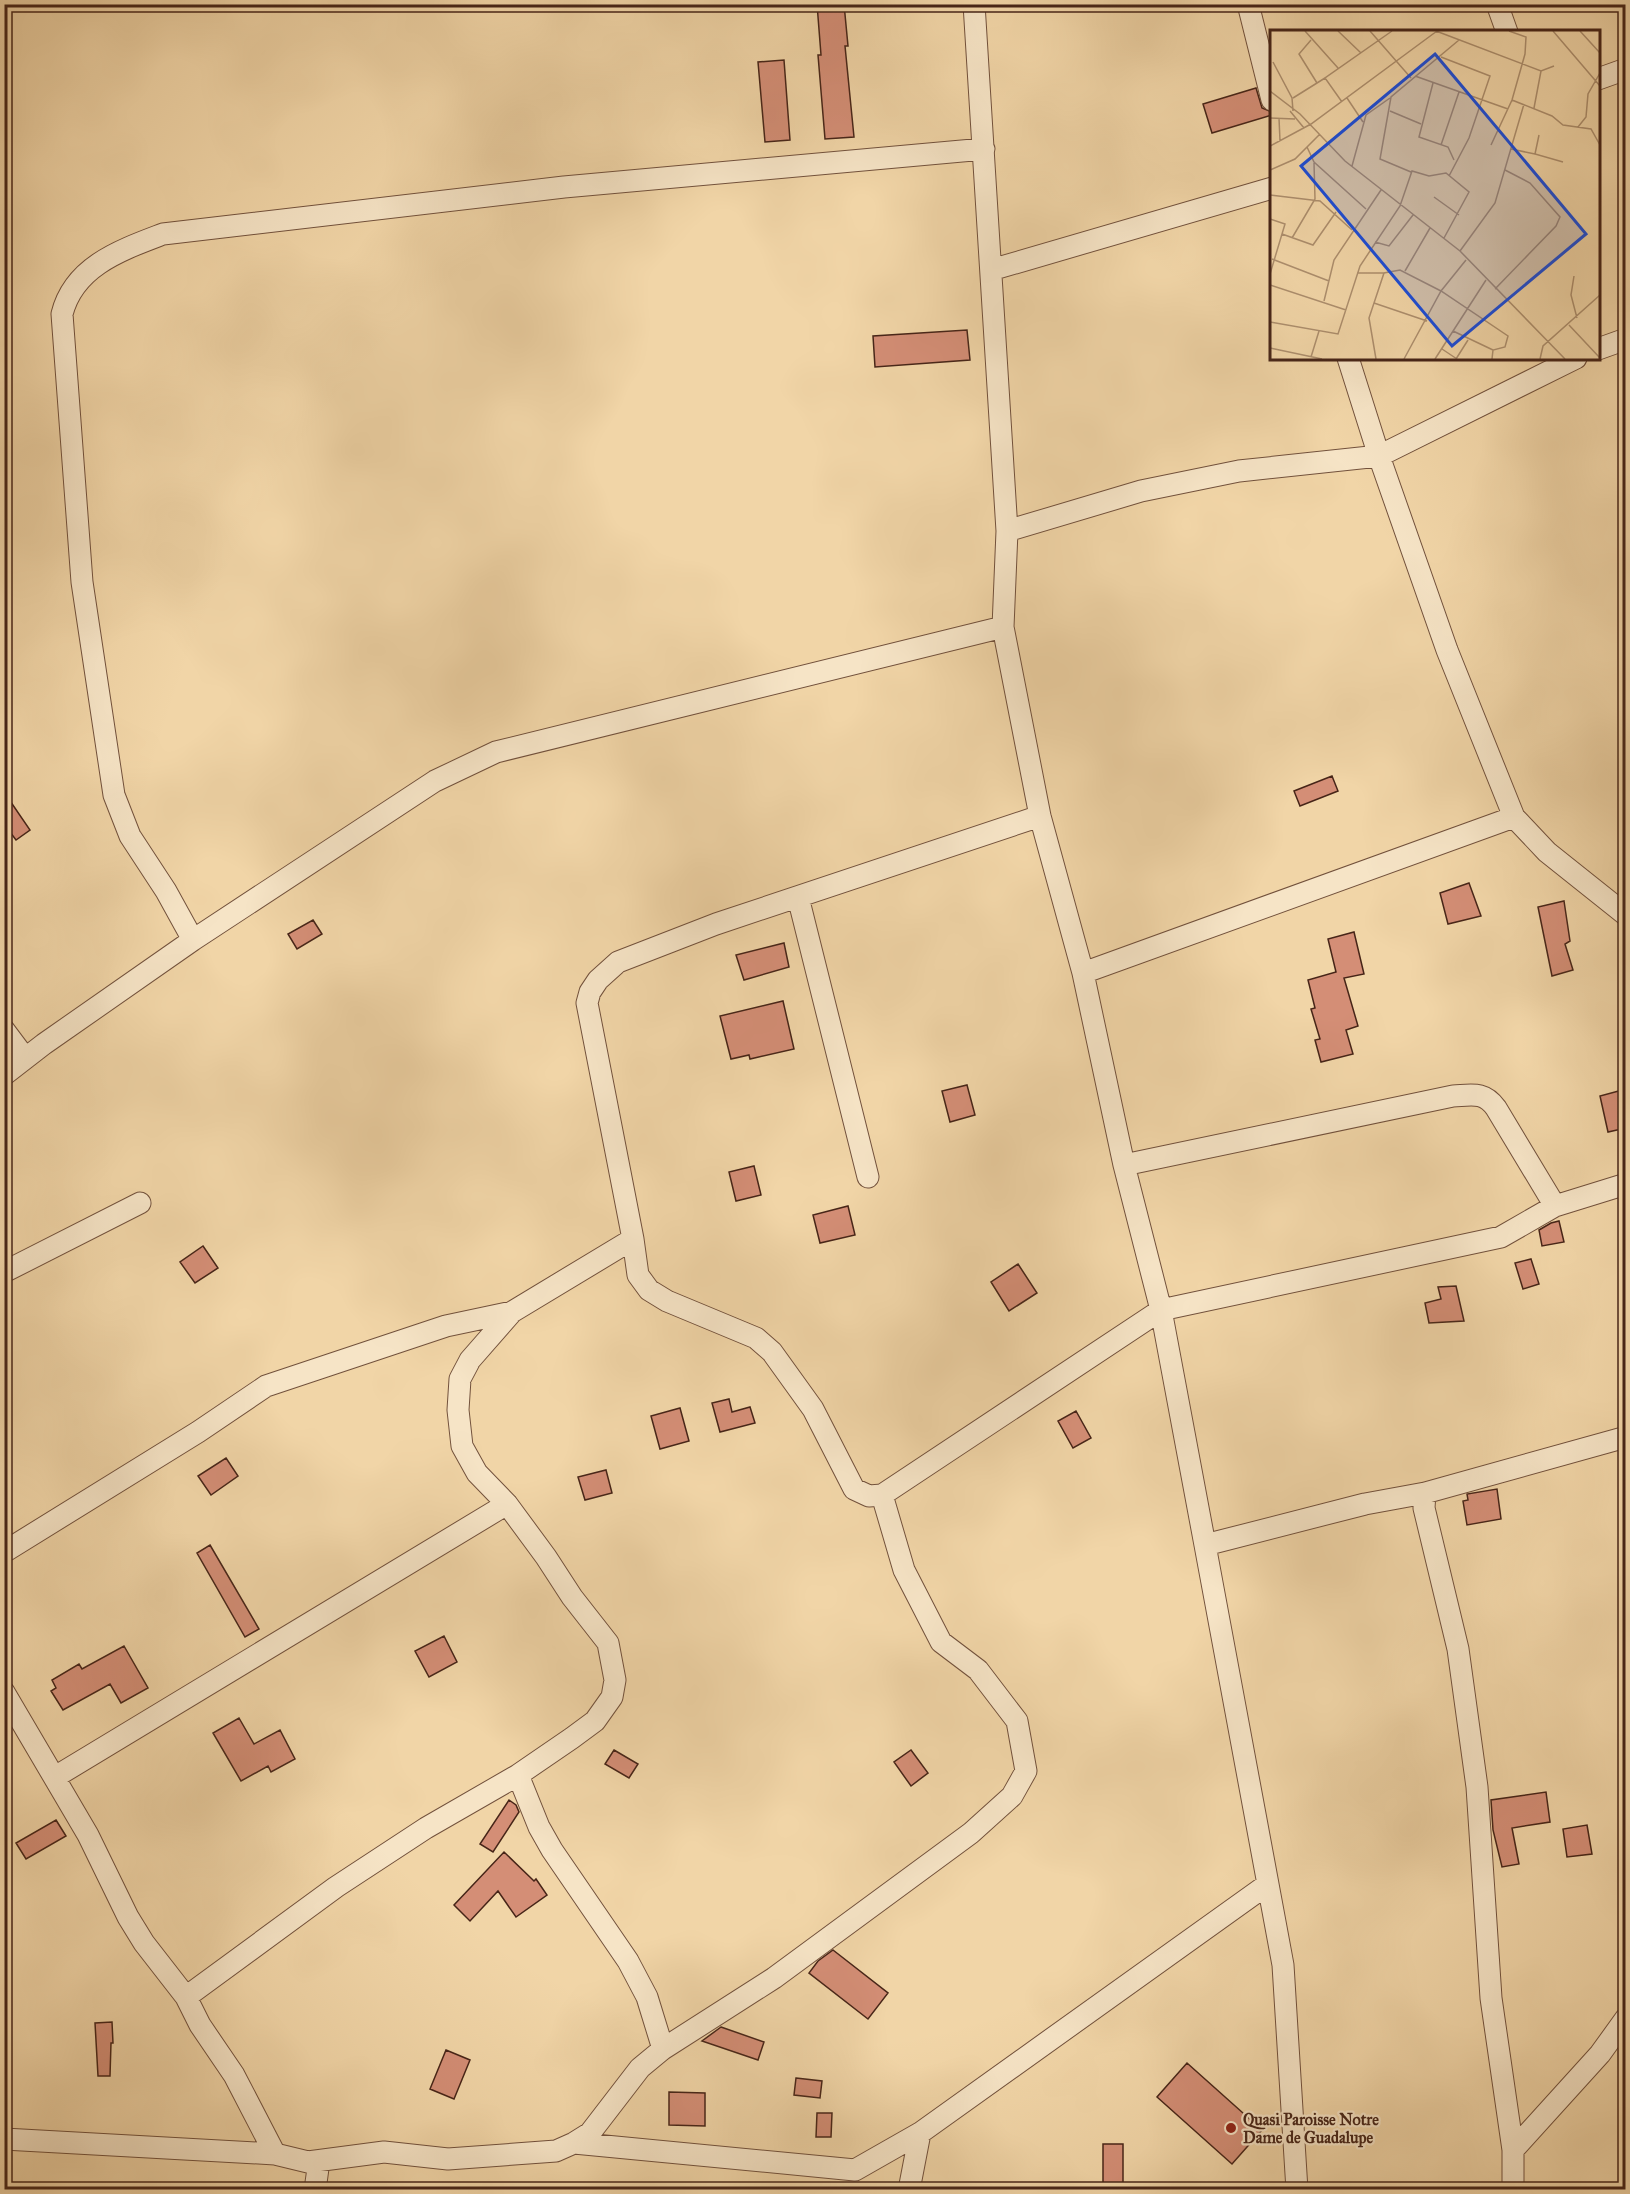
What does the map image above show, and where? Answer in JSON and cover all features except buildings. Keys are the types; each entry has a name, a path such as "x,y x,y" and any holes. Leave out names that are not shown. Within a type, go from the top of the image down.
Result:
{"street":[{"path":"974,4 1007,531 1003,627 1040,816 1083,973 1124,1165 1161,1310 1283,1965 1297,2190"},
{"path":"1248,4 1270,92"},
{"path":"1497,4 1506,30"},
{"path":"1600,79 1626,69"},
{"path":"193,940 166,891 130,836 114,795 102,719 82,582 62,314 65,301 81,277 91,267 124,249 163,234 564,187 984,149"},
{"path":"992,270 1270,189"},
{"path":"1600,349 1626,339"},
{"path":"1349,360 1379,456 1447,651 1514,817 1547,852 1626,915"},
{"path":"1007,531 1141,491 1239,471 1379,456 1572,360"},
{"path":"4,1075 193,940 435,781 496,752 1003,627"},
{"path":"1040,816 716,924 618,962 598,980 590,992 587,1003 638,1275 650,1290 667,1301 756,1338 772,1353 813,1409 854,1489 869,1496 882,1495 1161,1310 1501,1237 1555,1206 1626,1184"},
{"path":"1083,973 1514,817"},
{"path":"798,897 868,1177"},
{"path":"4,1030 25,1058"},
{"path":"1124,1165 1453,1096 1483,1096 1489,1098 1496,1108 1555,1206"},
{"path":"4,1272 140,1203"},
{"path":"186,1997 336,1887 426,1828 518,1775 595,1721 612,1697 615,1680 608,1643 572,1597 507,1504 477,1473 462,1446 458,1410 460,1379 470,1360 512,1312 633,1239"},
{"path":"4,1552 198,1432 266,1386 446,1326 512,1312"},
{"path":"1205,1545 1365,1504 1425,1493 1626,1437"},
{"path":"1425,1493 1424,1508 1458,1649 1476,1776 1491,1998 1513,2150 1513,2190"},
{"path":"4,2139 275,2154 308,2162 319,2162 384,2152 448,2159 500,2157 556,2151 590,2133 640,2068 663,2049 774,1978 970,1833 1012,1796 1026,1771 1017,1720 978,1670 942,1642 904,1570 882,1495"},
{"path":"55,1777 507,1504"},
{"path":"4,1692 100,1856 128,1917 144,1943 186,1997 200,2025 234,2075 275,2154"},
{"path":"518,1775 552,1850 628,1961 642,1988 663,2049"},
{"path":"574,2143 855,2170 920,2133 1268,1884"},
{"path":"1513,2150 1600,2054 1626,2018"},
{"path":"909,2190 920,2133"},
{"path":"315,2190 319,2162"}],"place":[{"name":"Quasi Paroisse Notre Dame de Guadalupe","path":"1231,2128"}]}
